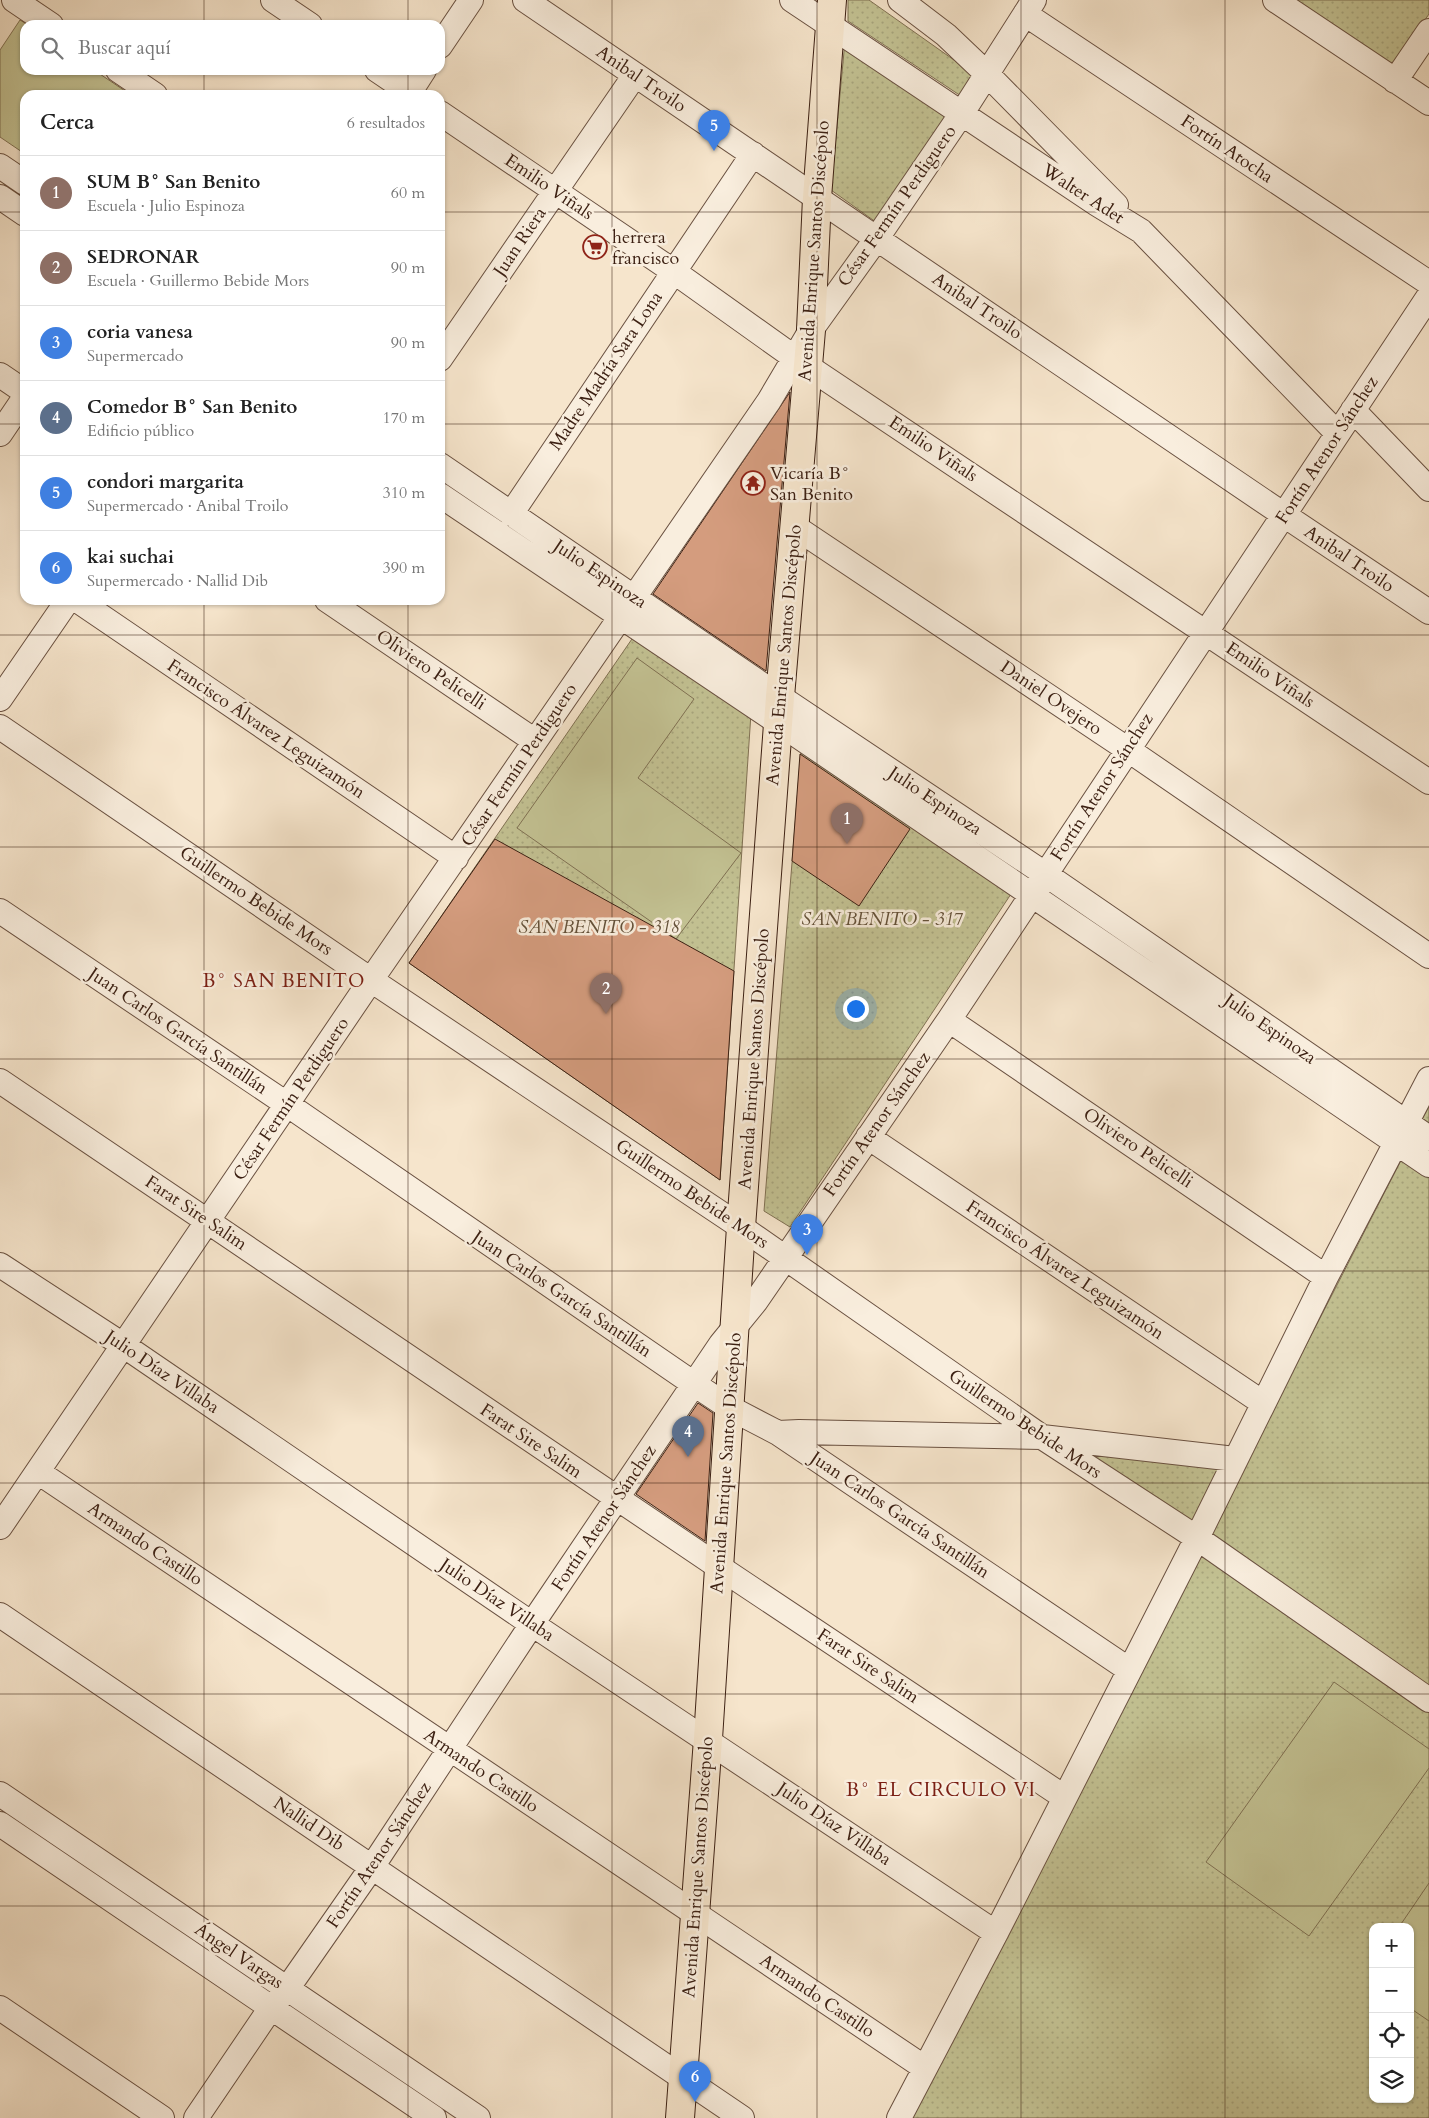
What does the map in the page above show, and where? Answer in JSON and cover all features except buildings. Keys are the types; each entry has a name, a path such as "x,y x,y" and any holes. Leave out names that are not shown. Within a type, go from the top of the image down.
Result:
{"main road":[{"name":"Avenida Enrique Santos Discépolo","path":"680,2118 708,1739 741,1226 795,527 801,361 811,330 817,198 831,13"}],"street":[{"path":"14,0 44,20"},
{"path":"273,0 303,20"},
{"path":"445,39 471,0"},
{"name":"Anibal Troilo","path":"525,0 1284,516 1429,612"},
{"name":"Walter Adet","path":"792,0 831,13 962,113 1097,204 1141,231 1337,433"},
{"path":"900,0 946,35 987,74 1141,231"},
{"path":"1275,0 1429,103"},
{"name":"César Fermín Perdiguero","path":"811,330 877,238 962,113 1030,7"},
{"name":"Fortín Atocha","path":"1030,7 1429,283"},
{"path":"1396,81 1429,31"},
{"path":"125,75 148,90"},
{"path":"384,75 404,90"},
{"path":"412,90 421,75"},
{"name":"Juan Riera","path":"445,352 634,75"},
{"name":"Emilio Viñals","path":"445,116 673,270 801,361 1429,782"},
{"name":"Madre Madría Sara Lona","path":"511,514 673,270 753,154"},
{"path":"0,166 20,180"},
{"path":"0,197 20,211"},
{"name":"Fortín Atenor Sánchez","path":"196,2118 270,2009 287,1989 372,1867 532,1624 694,1384 756,1301 949,1020 1429,296"},
{"name":"César Fermín Perdiguero","path":"0,1527 620,617 770,402 801,361"},
{"path":"0,375 20,389"},
{"path":"0,434 20,404"},
{"path":"1353,410 1429,489"},
{"name":"Julio Espinoza","path":"445,469 634,597 780,710 1032,894 1401,1132 1429,1138"},
{"name":"Julio Espinoza","path":"445,498 620,617 780,710 1045,874 1401,1132 1429,1165"},
{"name":"Daniel Ovejero","path":"795,527 1127,749 1429,956"},
{"path":"0,699 65,605"},
{"name":"Francisco Álvarez Leguizamón","path":"83,605 456,858"},
{"name":"Oliviero Pelicelli","path":"335,605 535,741"},
{"name":"Guillermo Bebide Mors","path":"0,727 371,980 741,1226 1042,1437 1197,1538 1429,1700"},
{"name":"Juan Carlos García Santillán","path":"0,911 288,1105 694,1384 730,1408 778,1433 1128,1669"},
{"name":"Oliviero Pelicelli","path":"949,1020 1326,1276"},
{"path":"899,2118 996,1933 1128,1669 1197,1538 1326,1276 1429,1079"},
{"name":"Farat Sire Salim","path":"0,1081 719,1567 1064,1797"},
{"name":"Francisco Álvarez Leguizamón","path":"868,1137 1263,1403"},
{"name":"Julio Díaz Villaba","path":"0,1265 123,1345 532,1624 708,1739 996,1933"},
{"path":"778,1433 1042,1437 1235,1459"},
{"name":"Armando Castillo","path":"38,1472 925,2068"},
{"name":"Nallid Dib","path":"0,1615 742,2118"},
{"name":"Ángel Vargas","path":"0,1794 478,2118"},
{"name":"Ángel Vargas","path":"0,1824 270,2009 434,2118"},
{"path":"0,2008 162,2118"}],"green space":[{"path":"848,0 869,0 978,77 964,98 848,21"},
{"path":"1283,0 1429,0 1429,14 1389,72"},
{"path":"20,20 20,75 101,75 124,90 20,90 20,151 0,137 0,50"},
{"path":"845,41 957,115 880,225 831,190"},
{"name":"SAN BENITO - 318","path":"634,636 751,713 720,1180 409,963"},
{"path":"637,658 694,699 638,778 741,853 676,939 517,828"},
{"name":"SAN BENITO - 317","path":"801,751 1011,894 790,1227 764,1211"},
{"path":"1429,1106 1429,2118 909,2118"},
{"path":"1063,1444 1228,1460 1195,1531"},
{"path":"1334,1682 1429,1749 1429,1768 1309,1936 1206,1862"},
{"path":"1429,1883 1429,2021 1414,2011 1414,1923 1402,1923"}],"place":[{"name":"condori margarita","path":"714,151"},
{"name":"herrera francisco","path":"595,247"},
{"name":"Vicaría B° San Benito","path":"753,483"},
{"name":"SUM B° San Benito","path":"847,844"},
{"name":"SEDRONAR","path":"606,1014"},
{"name":"coria vanesa","path":"807,1255"},
{"name":"Comedor B° San Benito","path":"688,1457"},
{"name":"kai suchai","path":"695,2102"}],"district":[{"name":"B° SAN BENITO","path":"284,981"},
{"name":"B° EL CIRCULO VI","path":"941,1790"}]}
